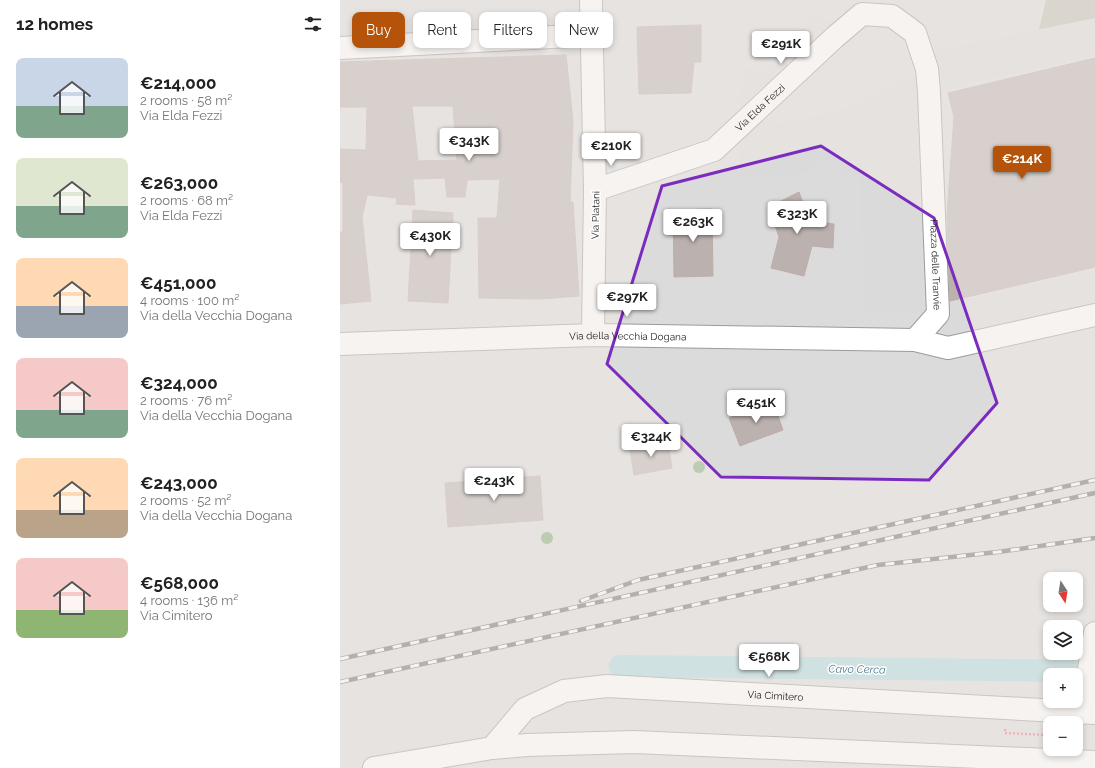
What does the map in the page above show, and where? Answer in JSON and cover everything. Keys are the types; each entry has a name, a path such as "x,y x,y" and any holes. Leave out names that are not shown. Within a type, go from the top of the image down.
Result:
{"street":[{"name":"Via Platani","path":"591,0 591,12"},
{"name":"Via Elda Fezzi","path":"595,190 714,150 835,37 862,14 892,16 916,33 927,69"},
{"path":"340,48 555,37"},
{"name":"Via Platani","path":"591,48 595,190 593,335"},
{"name":"Piazza delle Tranvie","path":"915,340 938,314 927,69"},
{"path":"915,340 948,348 1095,315"},
{"name":"Via della Vecchia Dogana","path":"340,344 593,335 915,340"},
{"name":"Via Cimitero","path":"492,748 525,708 564,691 607,686 1088,713 1095,633"},
{"path":"374,768 434,763 492,748 527,745 634,742 1095,762"}],"highlighted area":[{"path":"821,146 934,218 997,403 929,480 721,477 607,364 662,186"}],"shaded area":[{"path":"340,0 1095,0 1095,768 340,768"},
{"path":"1046,0 1095,0 1095,19 1038,34"},
{"path":"812,12 833,24 749,108 743,108 738,104 746,67 763,72"},
{"path":"1095,18 1095,54 937,91 935,51"},
{"path":"916,74 918,83 918,173 922,313 864,314 860,177 842,178 841,159 812,162 813,173 741,177 739,143 767,118 777,125 850,108"},
{"path":"1095,270 1095,323 932,357 940,306"}],"building":[{"path":"701,25 701,62 694,62 691,93 639,94 637,27"},
{"path":"566,55 573,121 570,202 573,202 579,296 540,299 479,298 478,218 497,218 500,179 467,180 465,197 447,197 445,178 413,179 415,205 396,204 397,198 367,195 362,217 371,301 340,304 340,232 343,232 343,183 340,182 340,149 366,150 367,107 340,107 340,62","holes":["412,106 453,106 457,160 418,161"]},
{"path":"1095,58 1095,267 950,301 947,215 954,117 948,93"},
{"path":"799,192 810,221 834,224 833,248 812,246 804,276 771,268 779,237 769,207"},
{"path":"712,209 713,276 674,277 673,210"},
{"path":"413,210 453,213 448,303 408,301"},
{"path":"773,402 783,430 740,446 729,418"},
{"path":"668,442 672,468 634,475 630,449"},
{"path":"540,476 543,520 448,527 445,483"}],"waterway":[{"name":"Cavo Cerca","path":"620,666 1095,671"}],"railway":[{"path":"581,601 638,580 1095,480"},
{"path":"340,659 1095,493"},
{"path":"340,682 878,565 998,552 1095,538"}]}
